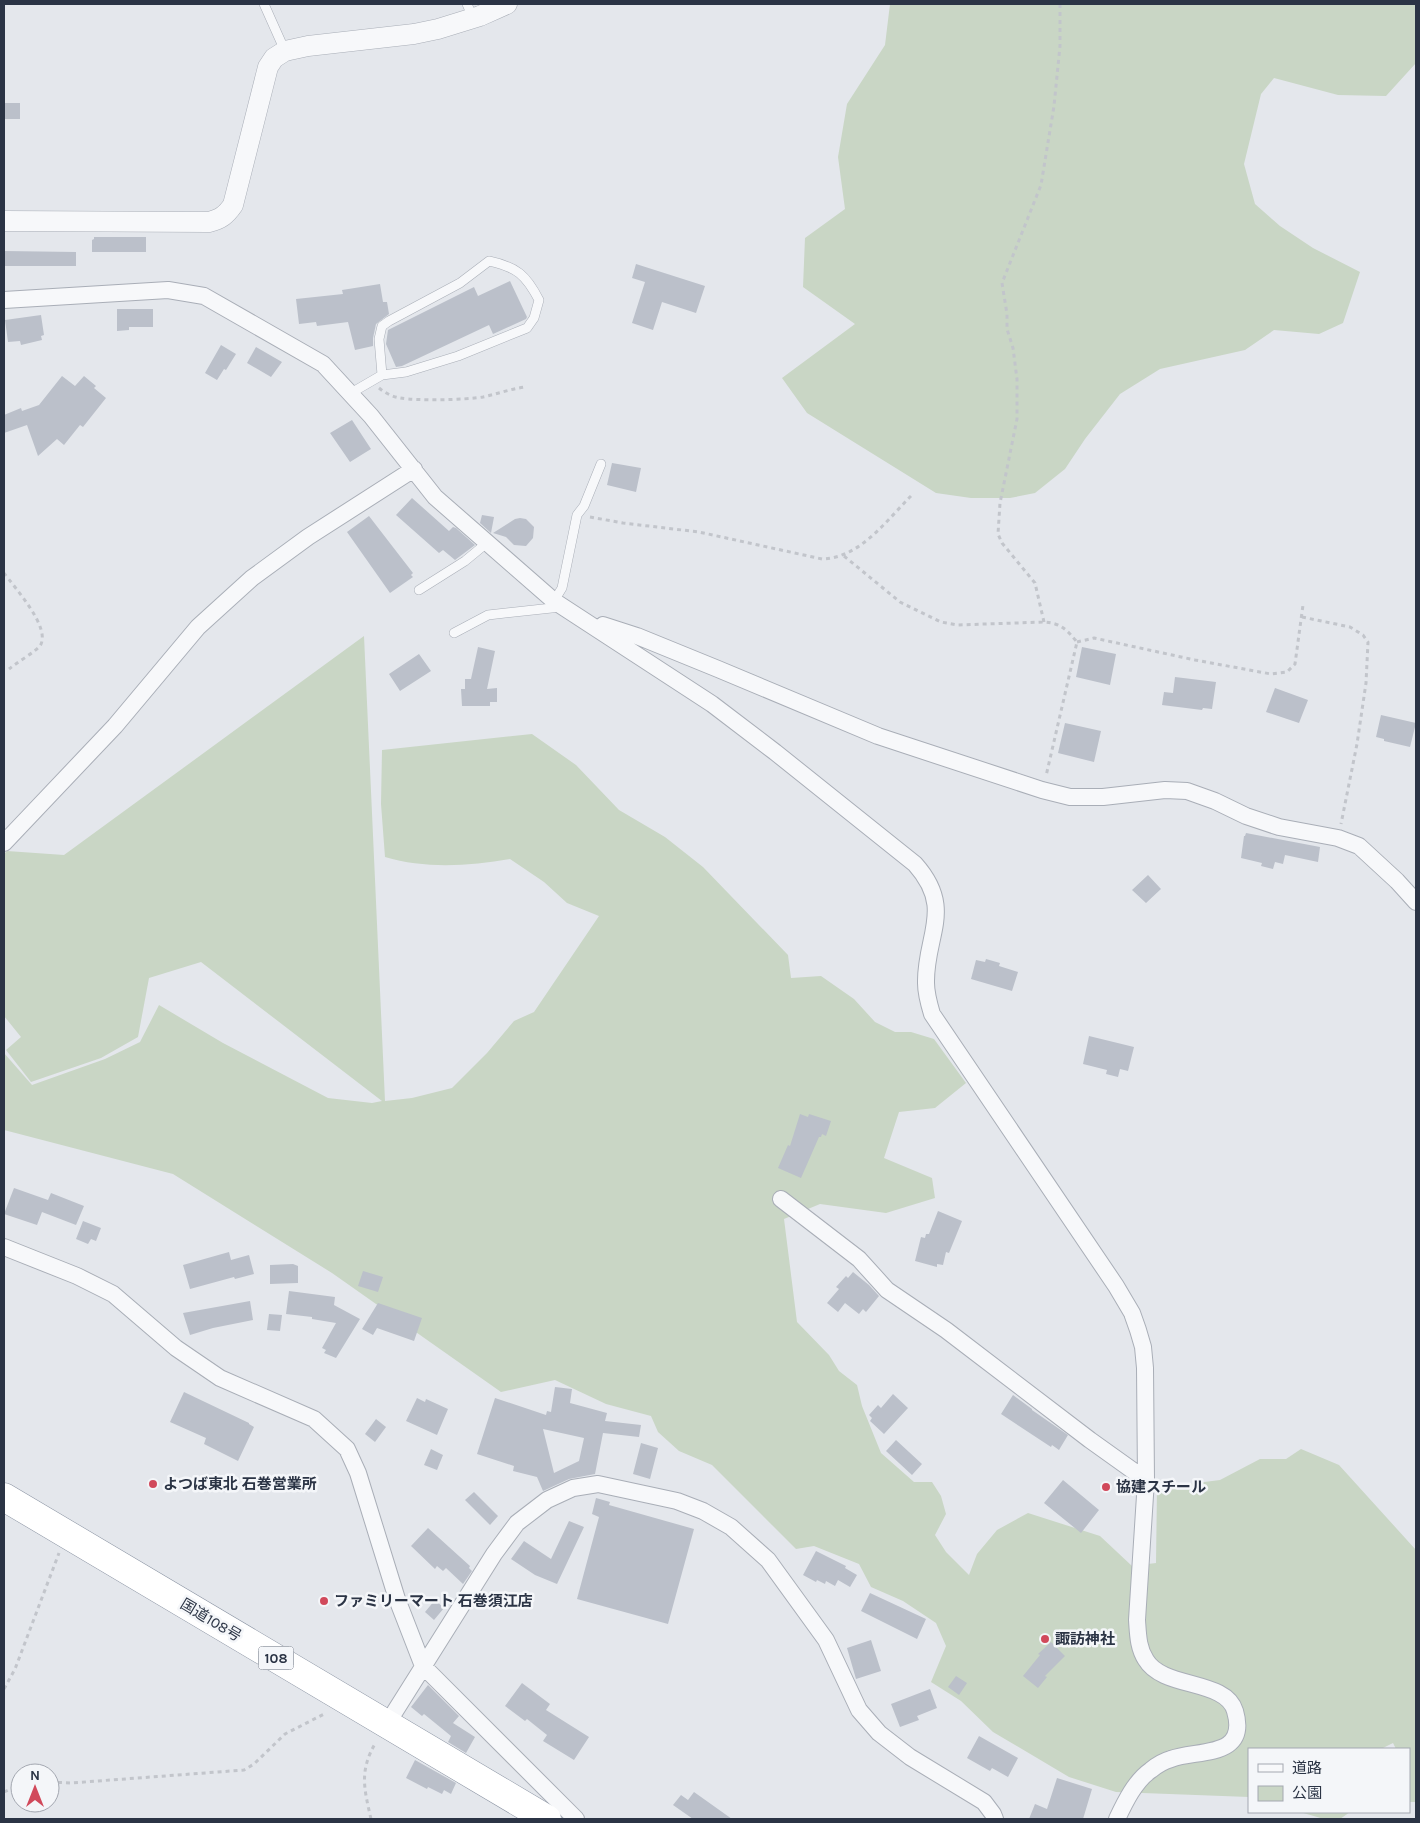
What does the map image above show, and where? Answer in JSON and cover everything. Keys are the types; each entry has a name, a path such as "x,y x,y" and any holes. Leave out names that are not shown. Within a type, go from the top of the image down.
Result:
{"highway":[{"name":"国道108号","path":"4,1497 547,1819"}],"street":[{"path":"4,221 210,222 219,220 228,211 237,193 268,67 274,58 285,51 308,46 414,34 438,29 470,11 507,4"},
{"path":"4,300 168,290 204,296 323,364 351,394 435,497 558,604 712,704 908,858 926,876 932,890 936,923 926,982 932,1014 1023,1145 1116,1286 1132,1313 1143,1347 1146,1480 1137,1620 1138,1642 1142,1653 1149,1665 1156,1671 1214,1691 1231,1702 1235,1709 1238,1728 1229,1744 1218,1751 1172,1758 1151,1770 1134,1787 1117,1819"},
{"path":"4,843 115,726 198,627 252,578 300,543 414,469"},
{"path":"581,618 636,636 878,736 1042,790 1070,797 1103,797 1165,790 1187,791 1279,828 1338,838 1360,846 1416,902"},
{"path":"781,1199 859,1259 887,1290 946,1330 1090,1440 1146,1480"},
{"path":"4,1247 76,1276 113,1294 176,1348 220,1378 314,1419 346,1449 358,1473 397,1599 423,1666 576,1819"},
{"path":"387,1724 494,1554 517,1523 547,1500 573,1488 598,1484 677,1501 703,1511 731,1527 768,1560 826,1640 858,1710 879,1733 910,1757 984,1802 995,1819"}],"lane":[{"path":"264,4 285,51"},
{"path":"351,394 382,375 406,372 449,358 527,328 534,318 539,300 530,282 519,272 499,263 488,261 460,283 389,321 382,326 379,339 382,375"},
{"path":"454,633 488,615 558,604 577,515 584,506 601,464"},
{"path":"419,590 465,561 488,542"}],"path":[{"path":"1044,622 1034,583 1002,543 998,534 1000,503 1017,419 1017,379 1013,348 1007,329 1007,314 1002,283 1041,185 1054,106 1060,46 1060,4"},
{"path":"371,382 385,392 400,398 481,397 511,389 525,388"},
{"path":"577,515 623,523 699,532 822,560 844,556 867,541 911,496"},
{"path":"844,556 900,602 941,622 956,625 1055,623 1065,628 1077,642"},
{"path":"4,572 40,622 43,635 40,646 9,669"},
{"path":"1077,642 1094,638 1271,674 1287,672 1295,664 1303,605"},
{"path":"1302,617 1350,627 1363,635 1368,642 1366,683 1360,726 1338,838"},
{"path":"1042,790 1077,642"},
{"path":"4,1688 15,1670 66,1534"},
{"path":"60,1782 244,1770 254,1764 285,1734 349,1702"},
{"path":"371,1819 364,1783 368,1757 387,1724"}],"green space":[{"path":"890,4 1414,4 1416,6 1416,63 1386,96 1338,95 1274,78 1261,94 1244,164 1255,204 1280,226 1313,248 1360,272 1343,323 1319,334 1274,330 1245,350 1160,369 1120,394 1085,439 1065,469 1035,493 1010,498 971,498 936,493 807,413 782,378 855,324 803,287 805,238 845,209 838,157 847,104 885,45"},
{"path":"364,636 385,1101 412,1098 452,1088 487,1053 514,1021 534,1012 599,916 567,903 544,882 510,859 463,865 431,865 385,857 381,804 382,750 532,734 576,765 619,810 665,837 703,867 788,955 791,978 821,976 854,999 875,1022 895,1032 911,1032 934,1039 966,1083 935,1108 899,1112 884,1158 932,1178 935,1198 886,1213 820,1204 784,1219 797,1322 829,1355 839,1371 857,1385 862,1406 881,1453 914,1482 932,1482 941,1496 946,1514 935,1535 946,1552 969,1575 977,1554 997,1530 1028,1513 1100,1536 1132,1566 1156,1563 1157,1488 1220,1480 1260,1459 1286,1459 1301,1449 1339,1465 1416,1550 1416,1802 1410,1802 1410,1748 1396,1748 1393,1743 1383,1748 1248,1748 1248,1797 1116,1792 1069,1777 993,1732 961,1701 931,1682 946,1646 936,1623 903,1601 871,1587 859,1564 814,1546 796,1549 712,1465 679,1451 658,1432 651,1416 606,1404 555,1380 501,1392 332,1273 173,1174 4,1130 4,1053 32,1085 105,1059 140,1042 159,1005 223,1043 328,1098 372,1103 382,1101 201,962 149,978 138,1037 101,1058 31,1082 6,1050 21,1037 4,1016 4,854 7,851 64,855"},
{"path":"1303,1813 1349,1813 1340,1819 1324,1819"}],"building":[{"path":"4,103 20,103 20,119 4,119"},
{"path":"94,237 146,237 146,252 92,252 92,240"},
{"path":"4,251 76,252 76,266 4,266"},
{"path":"636,264 705,286 696,313 662,302 653,330 632,323 645,282 632,278"},
{"path":"510,281 527,317 526,319 493,334 489,325 402,366 396,367 386,344 388,330 474,287 478,296"},
{"path":"380,284 383,302 387,302 389,314 376,324 373,346 355,350 348,322 317,326 316,322 299,324 296,299 343,294 342,290"},
{"path":"117,309 153,309 153,327 129,327 129,330 117,331"},
{"path":"41,315 44,335 41,336 42,340 21,345 20,341 8,342 5,320"},
{"path":"221,345 236,354 217,380 205,373"},
{"path":"256,347 282,362 271,377 247,363"},
{"path":"62,376 75,386 84,376 106,398 83,427 80,425 64,445 57,439 38,456 27,425 4,433 4,415 21,408 22,411 39,405"},
{"path":"352,420 371,449 350,462 330,433"},
{"path":"612,463 641,468 636,492 607,485"},
{"path":"412,498 449,531 453,527 456,528 475,545 455,560 443,550 439,553 396,515"},
{"path":"482,515 494,517 491,533 480,523"},
{"path":"369,516 413,573 411,575 413,577 390,593 347,532"},
{"path":"515,519 526,519 534,527 533,538 526,546 514,545 506,537 493,533"},
{"path":"478,647 495,651 487,689 497,688 497,702 490,702 490,706 462,706 461,689 465,689 465,679 471,679"},
{"path":"1082,647 1116,654 1110,685 1076,677"},
{"path":"419,654 431,671 400,691 389,674"},
{"path":"1175,677 1216,682 1212,709 1203,708 1202,710 1162,705 1164,692 1173,693"},
{"path":"1275,688 1308,700 1299,723 1266,712"},
{"path":"1381,715 1416,723 1410,747 1384,741 1384,739 1376,737"},
{"path":"1065,723 1101,731 1094,762 1058,753"},
{"path":"1246,833 1320,847 1318,862 1285,855 1283,864 1275,862 1273,869 1261,866 1262,863 1241,858"},
{"path":"1148,875 1161,889 1146,903 1132,890"},
{"path":"986,959 1000,963 999,966 1018,972 1012,991 971,979 976,960 985,962"},
{"path":"1089,1036 1134,1047 1128,1071 1120,1069 1118,1077 1106,1074 1107,1070 1083,1064"},
{"path":"800,1114 808,1117 809,1114 831,1121 826,1136 822,1134 819,1137 801,1178 778,1168 788,1145 790,1146"},
{"path":"14,1188 48,1200 51,1193 84,1206 76,1225 42,1212 37,1225 4,1214"},
{"path":"938,1211 962,1221 949,1253 946,1252 943,1265 937,1264 937,1267 915,1261 921,1237 925,1238 926,1234 929,1234"},
{"path":"83,1221 101,1228 96,1241 91,1239 88,1244 76,1239"},
{"path":"229,1252 231,1260 249,1255 254,1274 235,1279 234,1277 190,1289 183,1265"},
{"path":"293,1264 298,1266 298,1283 270,1284 270,1265"},
{"path":"363,1271 383,1277 378,1292 358,1286"},
{"path":"853,1272 879,1296 866,1312 863,1309 859,1314 845,1303 838,1312 827,1303 839,1289 836,1287 846,1276 848,1278"},
{"path":"289,1291 335,1297 334,1305 360,1319 336,1358 324,1353 326,1350 322,1348 336,1323 312,1319 312,1317 286,1314"},
{"path":"250,1301 253,1320 190,1335 183,1313"},
{"path":"378,1303 422,1318 414,1341 377,1328 373,1335 362,1329"},
{"path":"269,1314 282,1315 280,1331 267,1330"},
{"path":"555,1387 572,1389 570,1403 607,1413 605,1421 641,1425 639,1437 603,1433 595,1474 569,1479 543,1491 537,1477 513,1471 514,1466 477,1454 495,1398 546,1415 547,1411 551,1412","holes":["543,1429 584,1438 579,1461 554,1473"]},
{"path":"184,1392 254,1427 238,1461 204,1444 206,1438 170,1422"},
{"path":"893,1394 908,1408 884,1434 870,1421 872,1418 869,1415 878,1405 881,1408"},
{"path":"1013,1395 1068,1435 1059,1450 1052,1445 1051,1447 1001,1414"},
{"path":"417,1398 425,1402 426,1399 448,1409 437,1435 406,1421"},
{"path":"376,1419 386,1427 375,1442 365,1434"},
{"path":"896,1440 922,1464 912,1475 886,1451"},
{"path":"641,1443 658,1448 650,1479 633,1474"},
{"path":"431,1449 443,1455 437,1470 424,1465"},
{"path":"1063,1480 1099,1510 1081,1533 1044,1503"},
{"path":"474,1492 498,1516 490,1525 465,1500"},
{"path":"596,1498 610,1502 609,1505 694,1529 668,1624 577,1599 599,1517 592,1514"},
{"path":"569,1521 584,1527 557,1584 535,1575 511,1559 524,1541 551,1559"},
{"path":"428,1528 470,1566 469,1568 472,1571 463,1584 446,1568 443,1571 437,1566 435,1569 411,1546"},
{"path":"816,1551 846,1566 845,1568 857,1575 850,1587 838,1580 835,1586 826,1581 825,1584 817,1580 816,1582 803,1575"},
{"path":"870,1593 926,1619 917,1639 861,1611"},
{"path":"435,1600 444,1608 434,1620 425,1612"},
{"path":"871,1640 881,1671 856,1679 847,1648"},
{"path":"1051,1642 1065,1656 1045,1676 1047,1677 1038,1688 1023,1676 1040,1655 1038,1654"},
{"path":"956,1676 967,1683 959,1695 948,1687"},
{"path":"522,1683 550,1704 546,1710 589,1737 574,1760 543,1741 547,1735 527,1719 525,1721 505,1706"},
{"path":"428,1685 459,1716 453,1723 475,1737 466,1753 448,1742 451,1736 424,1714 422,1716 411,1707"},
{"path":"930,1689 937,1708 917,1716 919,1720 900,1727 891,1704"},
{"path":"979,1736 1018,1758 1008,1777 992,1768 990,1771 967,1758"},
{"path":"415,1760 456,1783 451,1794 444,1790 442,1794 428,1787 427,1789 406,1778"},
{"path":"1057,1778 1092,1789 1083,1819 1029,1819 1035,1804 1047,1809"},
{"path":"694,1792 732,1819 693,1819 673,1805 681,1795 688,1800"}],"place":[{"name":"よつば東北 石巻営業所","path":"153,1484"},
{"name":"協建スチール","path":"1106,1487"},
{"name":"ファミリーマート 石巻須江店","path":"324,1601"},
{"name":"諏訪神社","path":"1045,1639"}]}
